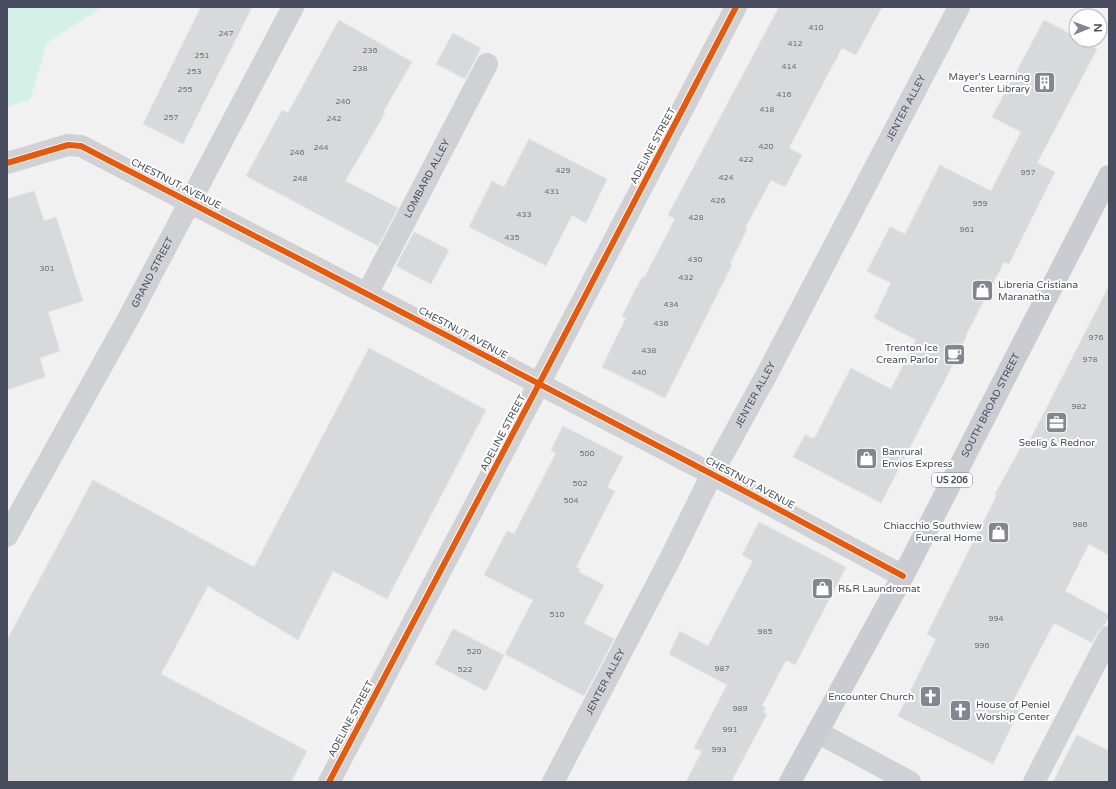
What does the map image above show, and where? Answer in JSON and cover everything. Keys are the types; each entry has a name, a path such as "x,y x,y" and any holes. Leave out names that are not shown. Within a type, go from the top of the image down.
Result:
{"main road":[{"name":"SOUTH BROAD STREET","path":"790,782 903,576 1109,176"}],"street":[{"name":"GRAND STREET","path":"7,536 128,319 293,7"},
{"name":"ADELINE STREET","path":"329,782 540,384 736,7"},
{"name":"JENTER ALLEY","path":"553,782 668,562 712,474 772,365 958,7"},
{"name":"LOMBARD ALLEY","path":"367,294 488,64"},
{"name":"CHESTNUT AVENUE","path":"7,163 68,145 81,146 540,384 903,576"},
{"path":"1034,782 1109,637"},
{"path":"817,732 910,782"}],"green space":[{"path":"7,7 102,7 47,43 30,100 7,107"}],"building":[{"path":"201,7 252,7 183,144 143,124"},
{"path":"779,7 882,7 856,55 842,48 789,148 802,155 785,187 771,180 745,228 747,229 730,264 732,265 665,398 602,367 626,318 622,316 675,219 668,215"},
{"path":"339,20 412,62 383,112 385,113 345,181 398,208 378,246 246,176 282,110 288,113"},
{"path":"1044,20 1068,33 1068,48 1097,49 1037,163 1055,172 1009,264 1004,262 881,503 793,457 805,435 814,439 851,368 891,389 916,340 874,318 891,283 867,271 890,227 905,234 940,165 991,191 1021,132 992,117"},
{"path":"453,33 481,48 465,79 436,64"},
{"path":"529,139 607,179 586,223 572,215 546,266 469,227 492,181 504,187"},
{"path":"34,191 44,221 56,217 83,301 48,312 60,351 40,358 45,377 7,390 7,199"},
{"path":"414,232 449,250 431,284 396,266"},
{"path":"1109,286 1109,555 1089,544 1065,591 1109,615 1109,617 1104,626 1098,631 1092,643 1054,623 1012,703 1021,707 993,764 898,716 936,639 927,634 997,495 995,494 1025,440 1029,442"},
{"path":"369,348 486,410 387,599 333,571 298,640 208,586 161,674 307,751 291,782 7,782 7,640 93,480 254,567"},
{"path":"563,426 623,457 607,487 615,491 576,567 580,569 579,572 604,585 584,623 614,639 584,696 505,654 533,600 484,575 507,531 514,534 556,453 551,450"},
{"path":"759,522 846,567 795,665 786,660 762,706 766,708 763,712 767,714 731,782 686,782 702,751 694,748 727,685 669,654 680,631 708,646 753,561 742,555"},
{"path":"453,629 504,655 486,691 435,664"},
{"path":"1077,735 1109,751 1109,782 1053,782"}],"cycle path":[{"path":"329,782 736,7"},
{"path":"7,163 68,145 81,146 750,494 903,576"}],"place":[{"name":"Mayer's Learning Center Library","path":"1045,83"},
{"name":"Libreria Cristiana Maranatha","path":"982,291"},
{"name":"Trenton Ice Cream Parlor","path":"954,354"},
{"name":"Seelig & Rednor","path":"1057,423"},
{"name":"Banrural Envios Express","path":"867,458"},
{"name":"Chiacchio Southview Funeral Home","path":"998,532"},
{"name":"R&R Laundromat","path":"822,589"},
{"name":"Encounter Church","path":"930,697"},
{"name":"House of Peniel Worship Center","path":"960,711"}]}
